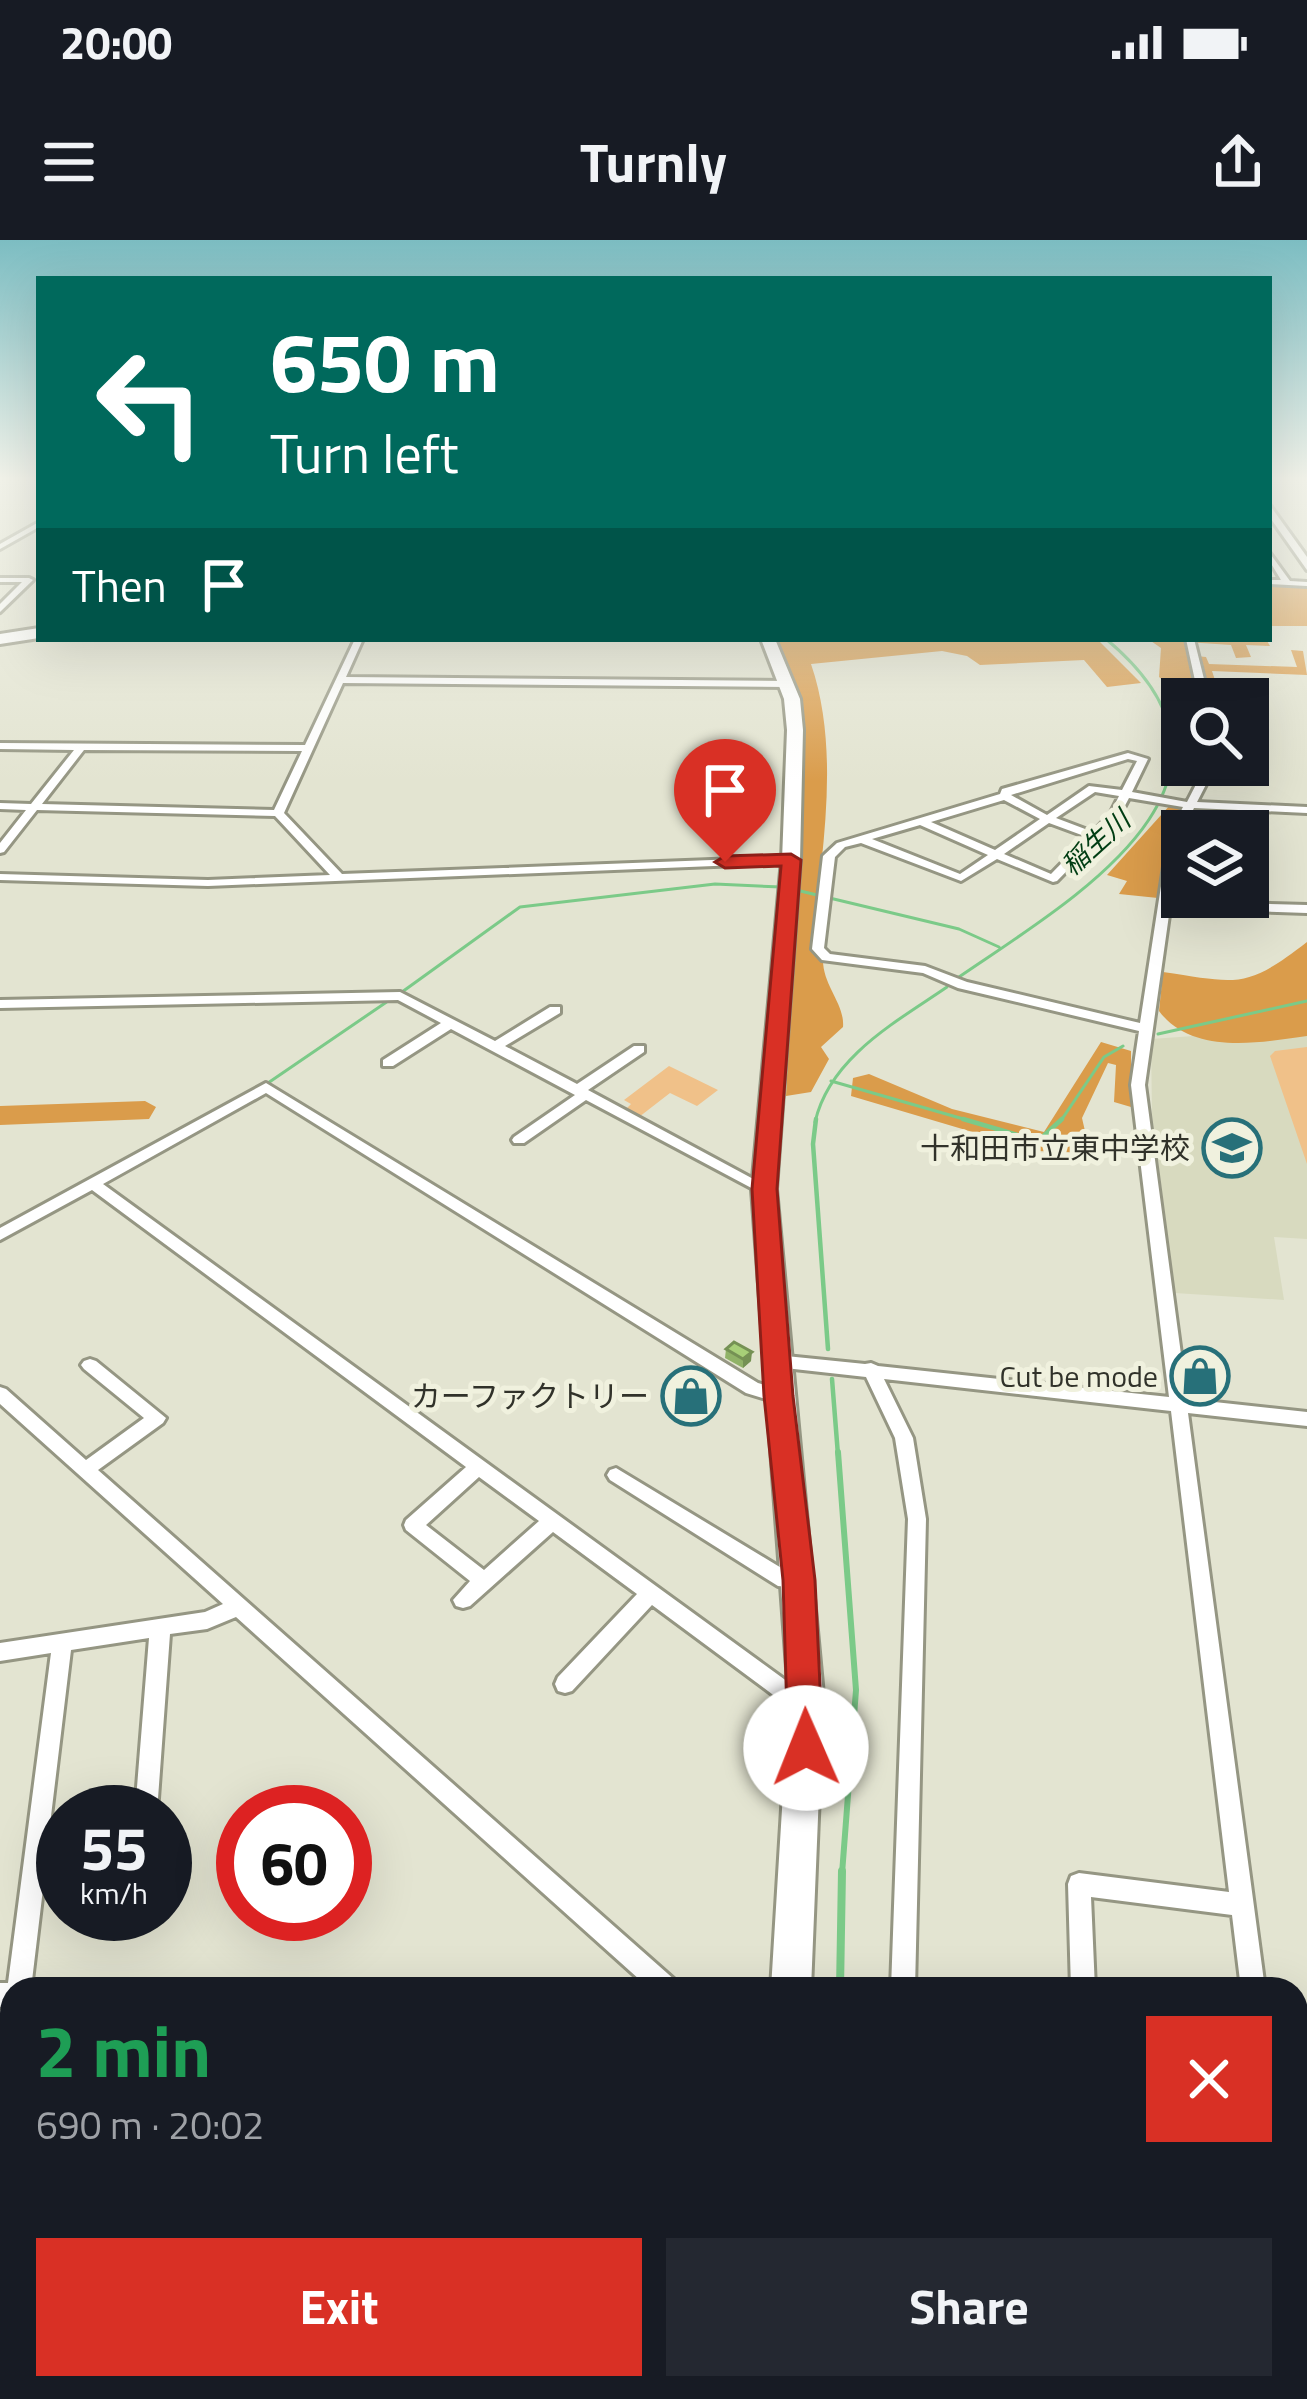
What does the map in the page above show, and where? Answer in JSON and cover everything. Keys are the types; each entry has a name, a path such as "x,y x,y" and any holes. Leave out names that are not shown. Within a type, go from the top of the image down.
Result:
{"highway":[{"path":"0,639 36,633"}],"main road":[{"path":"769,642 787,684 795,730 791,860 764,1189 806,1695 791,1977"}],"street":[{"path":"0,609 28,581"},
{"path":"1272,582 1307,584"},
{"path":"278,813 358,642"},
{"path":"1191,642 1199,678"},
{"path":"340,680 787,684"},
{"path":"0,746 307,748"},
{"path":"0,850 81,747"},
{"path":"922,822 1053,879 1097,837 1127,794 1143,759 1128,756 1006,791 1005,796"},
{"path":"1187,810 1199,786"},
{"path":"860,839 961,878 1093,788 1189,806 1307,810"},
{"path":"1097,837 1047,819 1005,796 832,850 819,953 925,970 964,985 1143,1028"},
{"path":"0,806 278,813 339,878"},
{"path":"0,877 208,883 791,860"},
{"path":"1269,908 1307,909"},
{"path":"1162,918 1138,1085 1251,1977"},
{"path":"0,1004 390,994 764,1189"},
{"path":"495,1047 555,1010"},
{"path":"388,1063 451,1023"},
{"path":"519,1140 639,1048"},
{"path":"0,1235 266,1087 752,1388 778,1396"},
{"path":"93,1184 783,1690 806,1695"},
{"path":"776,1360 1307,1419"},
{"path":"85,1470 157,1418 90,1366"},
{"path":"872,1369 904,1438 916,1519 903,1977"},
{"path":"0,1394 654,1977"},
{"path":"478,1467 413,1525 484,1581"},
{"path":"616,1475 784,1580 799,1580"},
{"path":"463,1600 552,1521"},
{"path":"565,1684 650,1593"},
{"path":"0,1652 160,1629 207,1620 238,1607"},
{"path":"148,1785 160,1629"},
{"path":"55,1785 62,1643"},
{"path":"1083,1977 1079,1884 1242,1905"},
{"path":"22,1977 36,1916"}],"shaded area":[{"path":"1272,584 1307,587 1307,626 1272,626"},
{"path":"776,642 1100,642 1141,683 1107,687 1084,660 980,665 967,656 942,651 811,664 820,699 827,770 812,953 823,960 843,1027 821,1047 829,1059 811,1092 786,1096 804,739 798,695"},
{"path":"1152,642 1186,642 1187,655 1206,657 1209,664 1297,667 1291,650 1303,651 1307,675 1212,671 1214,678 1159,677 1161,648"},
{"path":"1186,642 1268,642 1270,646 1246,645 1251,657 1236,658 1231,645"},
{"path":"1161,815 1158,898 1119,894 1127,881 1107,875"},
{"path":"1307,942 1307,1036 1247,1043 1207,1040 1173,1025 1159,1011 1163,972 1240,979 1269,968"},
{"name":"十和田市立東中学校","path":"1307,1028 1307,1239 1274,1237 1284,1300 1175,1293 1152,1114 1151,1039"},
{"path":"1101,1042 1131,1051 1131,1107 1114,1102 1116,1065 1108,1063 1082,1118 1090,1153 1037,1151 851,1096 853,1078 869,1074 952,1109 1044,1132"},
{"path":"1307,1047 1307,1164 1270,1056 1275,1051"},
{"path":"669,1066 718,1090 697,1106 670,1093 639,1117 625,1110 631,1104 624,1100"},
{"path":"145,1101 156,1107 149,1119 0,1125 0,1106"}],"building":[{"path":"734,1342 752,1352 743,1359 726,1349"}],"waterway":[{"name":"稲生川","path":"959,977 1101,873 1140,832 1165,788 1172,741 1154,691 1109,642"},
{"path":"402,992 520,907 715,884 781,887"},
{"path":"792,889 959,929 999,947"},
{"name":"稲生川","path":"833,1082 868,1043 947,987"},
{"path":"265,1085 391,999"},
{"path":"1158,1034 1307,1001"},
{"path":"1060,1122 1104,1057 1123,1046"},
{"name":"稲生川","path":"816,1119 833,1082"},
{"path":"833,1082 974,1122"},
{"name":"稲生川","path":"816,1119 813,1144 828,1349"},
{"path":"963,1119 1038,1141 1062,1119"},
{"name":"稲生川","path":"832,1379 838,1455"},
{"name":"稲生川","path":"838,1452 856,1690 842,1874"},
{"name":"稲生川","path":"840,1977 842,1871"}],"place":[{"name":"十和田市立東中学校","path":"1232,1148"},
{"name":"Cut be mode","path":"1200,1376"},
{"name":"カーファクトリー","path":"691,1396"}],"route":[{"path":"725,862 791,860 764,1189 778,1396 799,1580 806,1748"}]}
